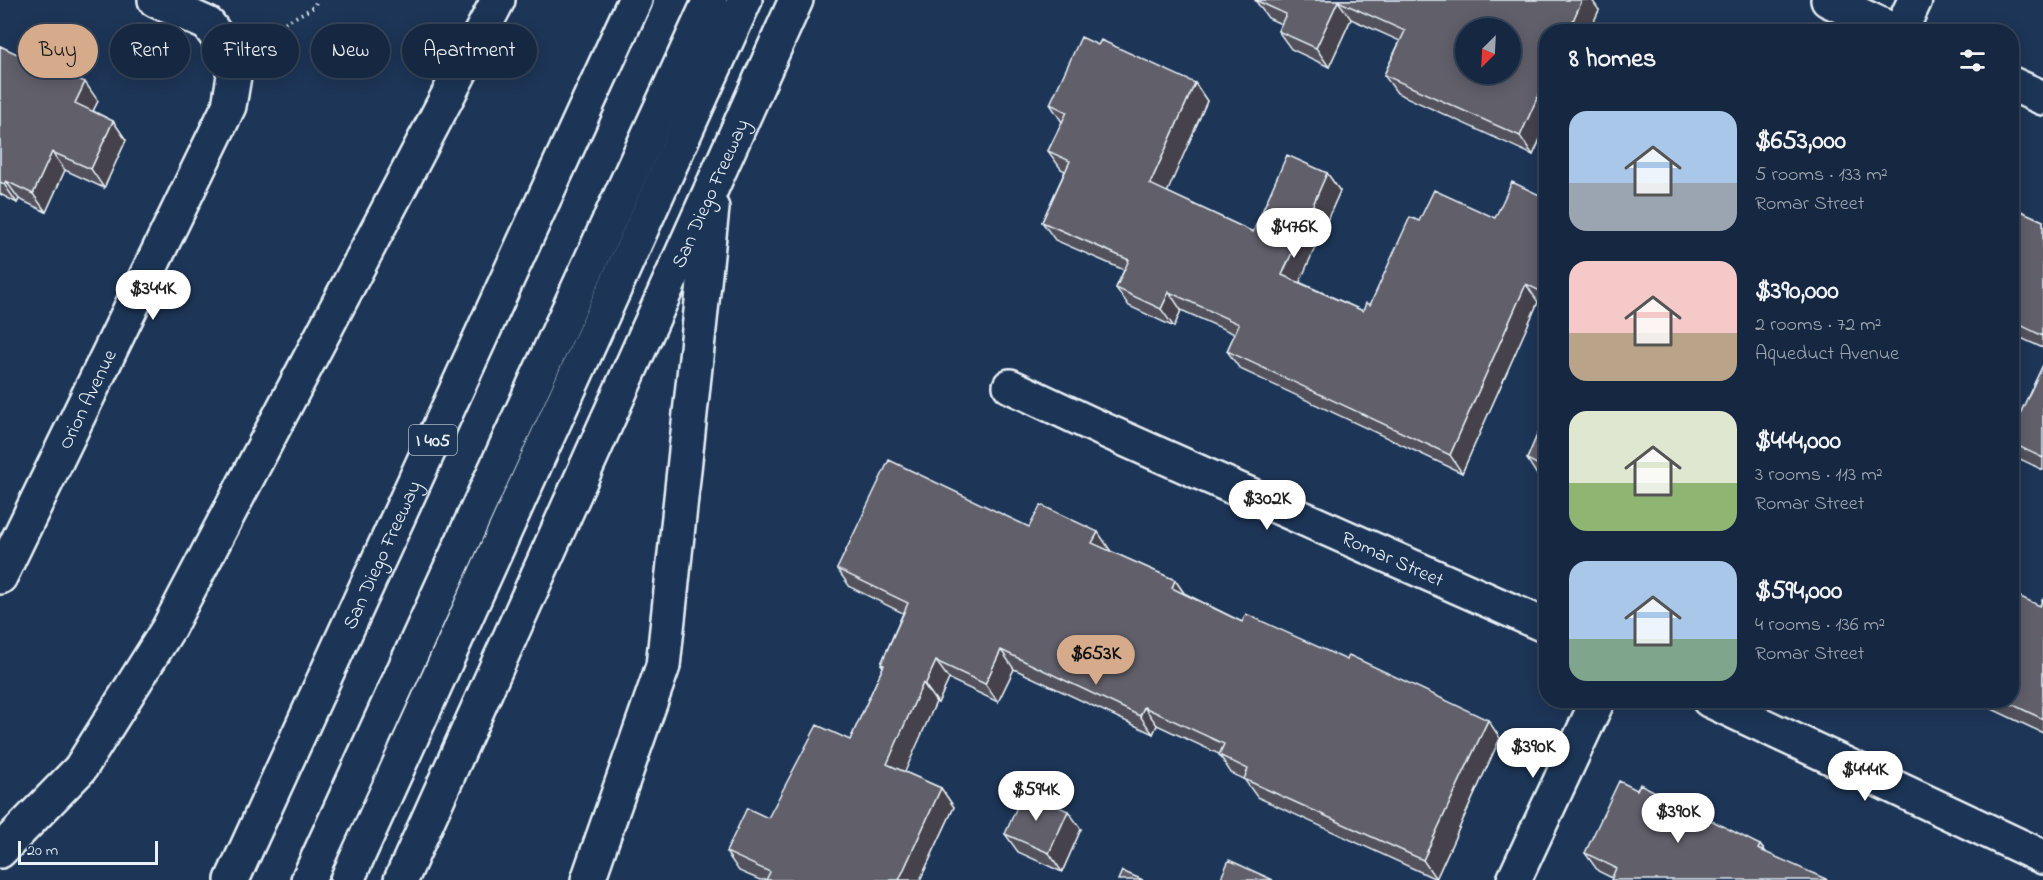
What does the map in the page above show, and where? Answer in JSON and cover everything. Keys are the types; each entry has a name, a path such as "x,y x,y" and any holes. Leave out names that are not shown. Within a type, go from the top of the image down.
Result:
{"main road":[{"path":"155,0 208,24"},
{"path":"0,851 80,769 168,629 498,0"},
{"name":"San Diego Freeway","path":"232,880 634,0"},
{"path":"308,880 710,0"},
{"path":"347,880 745,0"},
{"name":"San Diego Freeway","path":"401,880 796,0"},
{"path":"1828,0 1881,24"},
{"path":"1903,24 1915,0"},
{"name":"Orion Avenue","path":"0,577 229,106 234,78"},
{"path":"2019,87 2043,98"},
{"path":"588,880 663,666 715,179"},
{"name":"Romar Street","path":"1010,386 1539,623"},
{"path":"1514,880 1594,708"},
{"path":"1726,708 2043,856"}],"path":[{"path":"283,24 314,7 317,0"}],"building":[{"path":"1255,0 1582,0 1572,24 1539,24 1539,94 1520,136 1384,75 1405,31 1338,1 1316,48 1278,31 1286,14"},
{"path":"1081,37 1098,45 1101,40 1195,83 1150,184 1253,232 1287,155 1327,173 1282,275 1363,311 1366,303 1370,305 1410,217 1419,221 1434,190 1495,218 1512,182 1539,195 1539,290 1526,284 1450,455 1227,351 1239,324 1169,292 1161,309 1116,288 1129,260 1042,222 1070,161 1048,151 1067,112 1050,104"},
{"path":"0,46 18,54 18,78 76,78 85,82 75,103 113,121 91,169 52,152 33,194 6,181 4,184 0,182"},
{"path":"2019,210 2043,221 2043,336 2019,324"},
{"path":"2043,365 2043,458 2019,446 2019,416"},
{"path":"1539,431 1539,465 1527,459"},
{"path":"889,460 1029,527 1041,505 1098,532 1092,543 1175,580 1172,588 1242,622 1246,614 1347,660 1349,655 1488,720 1423,860 1244,779 1248,769 1219,755 1224,744 1144,707 1140,716 1001,650 985,684 936,661 925,685 923,683 887,764 941,788 899,880 766,880 770,872 726,852 747,808 768,818 817,725 850,740 884,665 881,664 908,603 837,569"},
{"path":"2019,596 2040,606 2043,598 2043,719 2019,708"},
{"path":"1619,781 1637,790 1640,784 1760,845 1758,849 1828,880 1611,880 1616,868 1585,853"},
{"path":"1024,791 1068,811 1049,853 1005,834"},
{"path":"1229,860 1273,880 1220,880"},
{"path":"1122,871 1143,880 1118,880"}]}
